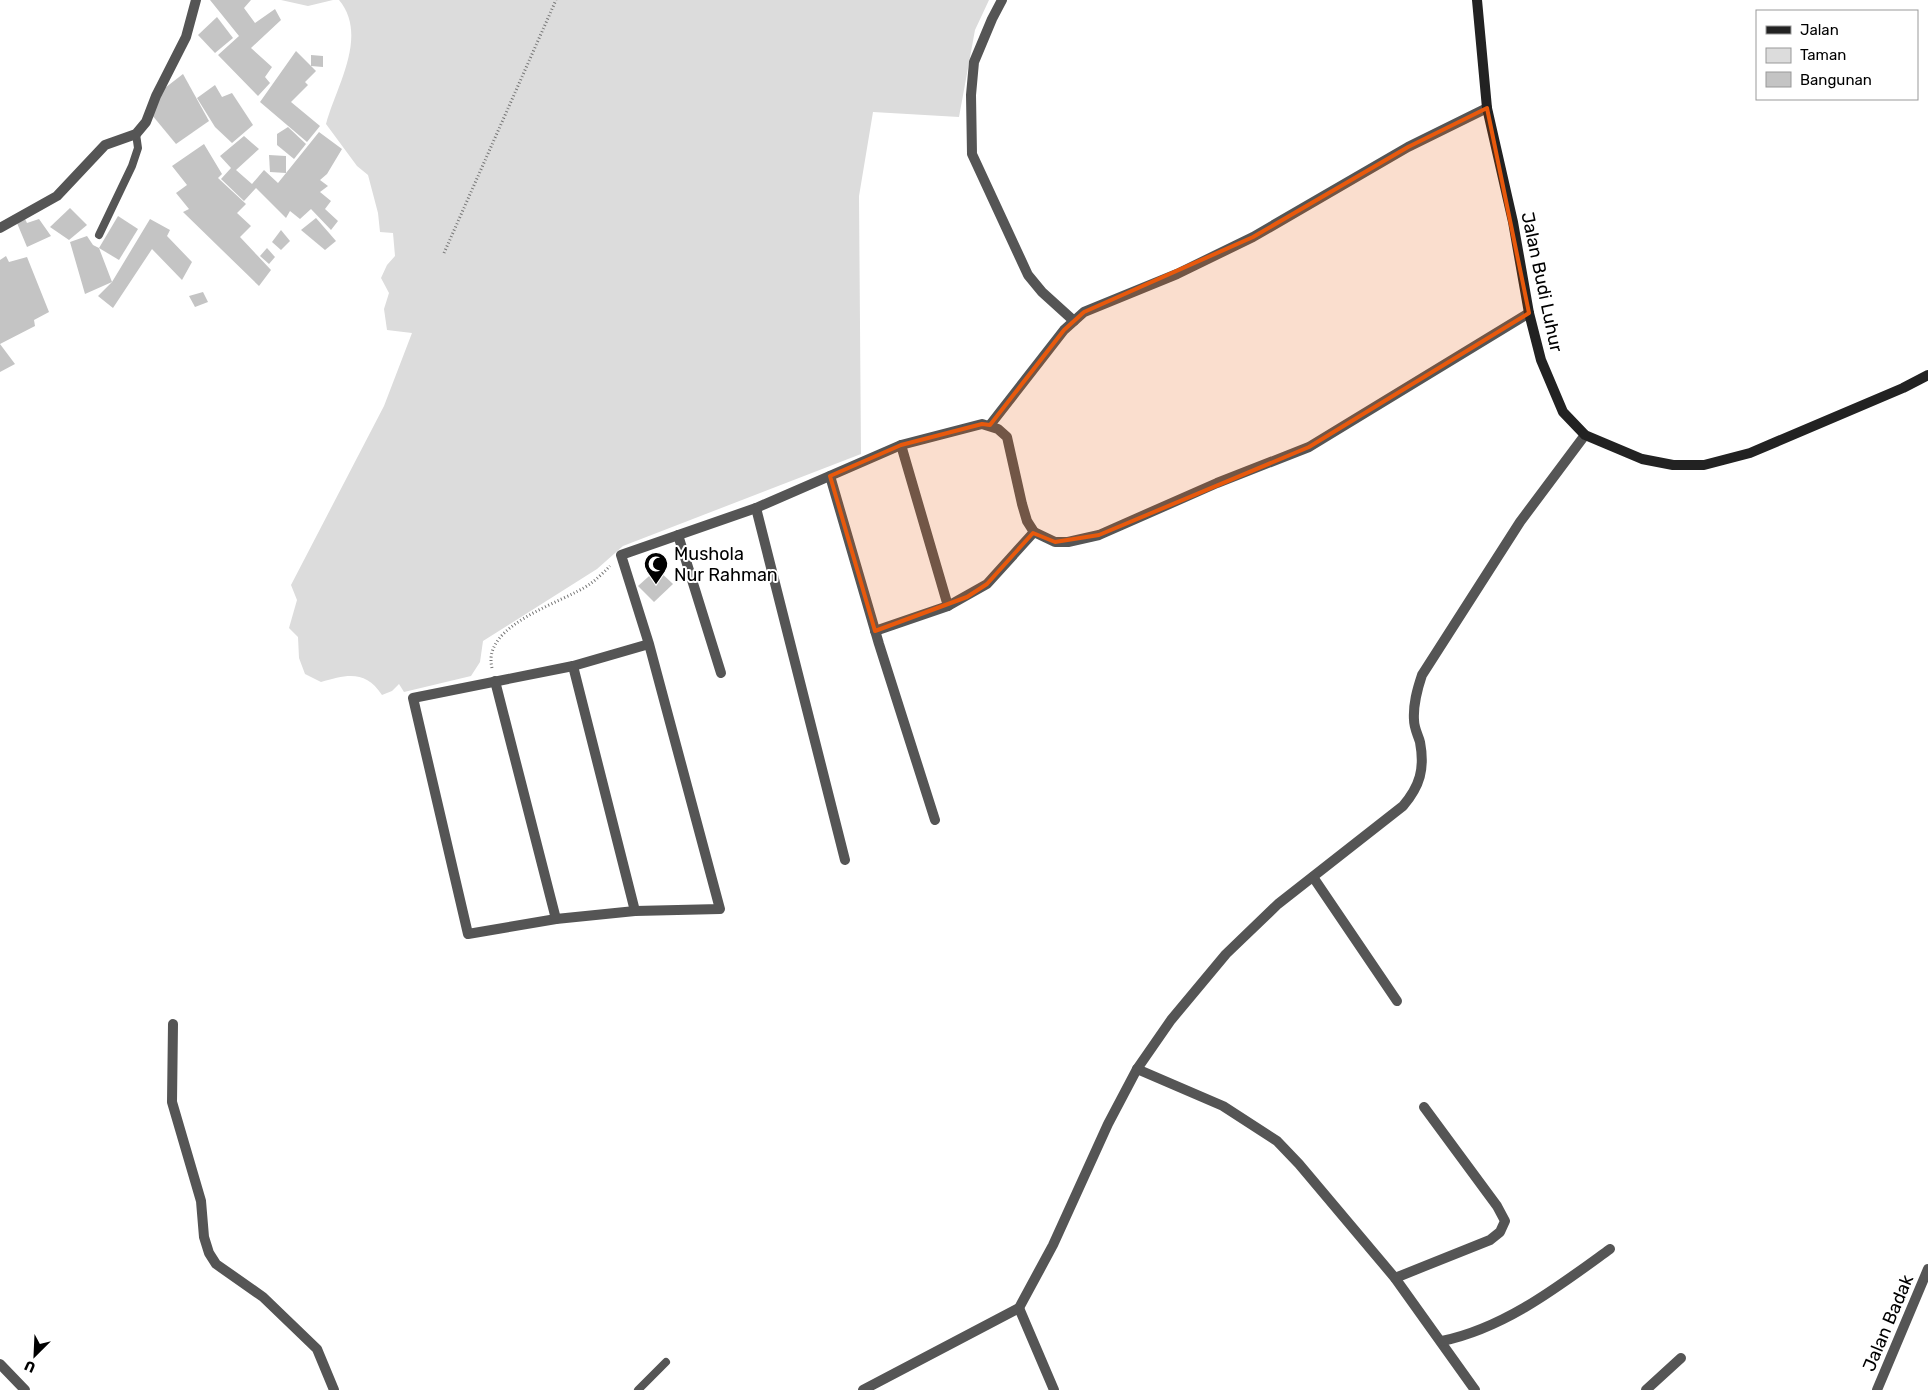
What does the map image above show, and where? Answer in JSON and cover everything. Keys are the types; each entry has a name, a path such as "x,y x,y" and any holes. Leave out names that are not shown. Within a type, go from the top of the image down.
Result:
{"main road":[{"name":"Jalan Budi Luhur","path":"1477,0 1487,108 1513,222 1529,313 1541,360 1562,412 1584,435 1642,459 1673,465 1704,465 1750,453 1903,388 1928,375"}],"street":[{"path":"0,228 57,196 104,145 136,134 146,122 156,96 186,36 196,0"},
{"path":"1002,0 974,62 971,95 972,154 1028,275 1042,292 1074,321"},
{"path":"990,425 1064,330 1084,312 1177,274 1253,237 1408,147 1487,108"},
{"path":"649,644 573,666 413,698 468,934 556,919 635,911 720,909 649,644 621,555 756,508 901,445 971,425 990,425 1007,437 1022,504 1027,521 1034,532 1055,542 1068,542 1099,535 1217,483 1309,447 1529,313"},
{"path":"863,1390 1020,1308 1053,1245 1108,1124 1137,1069 1171,1020 1226,954 1278,904 1403,806 1413,793 1420,782 1420,742 1414,722 1415,696 1422,675 1520,522 1584,435"},
{"path":"901,445 948,606"},
{"path":"830,476 875,631 935,820"},
{"path":"756,508 845,860"},
{"path":"875,631 948,606 987,584 1034,532"},
{"path":"678,535 720,673"},
{"path":"573,666 635,911"},
{"path":"495,681 556,919"},
{"path":"1313,877 1397,1001"},
{"path":"173,1024 172,1102 199,1194 204,1237 209,1253 216,1264 263,1297 317,1349 334,1390"},
{"path":"1137,1069 1223,1106 1277,1142 1299,1164 1395,1278 1442,1341 1475,1390"},
{"path":"1395,1278 1490,1240 1500,1232 1505,1221 1497,1206 1424,1107"},
{"path":"1442,1341 1472,1333 1512,1314 1560,1286 1610,1249"},
{"name":"Jalan Badak","path":"1877,1390 1928,1269"},
{"path":"1020,1308 1054,1390"},
{"path":"1646,1390 1681,1358"},
{"path":"0,1364 25,1390"}],"lane":[{"path":"99,235 132,166 138,148 136,134"},
{"path":"638,1390 666,1362"}],"path":[{"path":"444,253 556,0"},
{"path":"495,681 490,659 502,634 530,614 591,584 621,555"}],"highlighted area":[{"path":"1487,108 1529,313 1309,447 1099,535 1055,542 1033,533 987,584 967,597 875,631 830,476 901,445 982,424 990,425 1064,330 1084,312 1253,237 1408,147"}],"green space":[{"path":"281,0 333,0 308,6"},
{"path":"339,0 989,0 975,30 959,117 873,112 859,196 861,454 623,546 597,569 483,641 480,662 471,676 404,692 399,684 392,691 382,695 376,687 363,678 348,676 321,682 305,674 299,658 298,637 289,628 297,600 291,585 384,406 412,333 387,330 384,309 389,293 381,278 387,265 395,256 393,233 380,232 378,213 368,175 357,166 326,124 348,61 351,45 351,29 347,14"}],"building":[{"path":"210,0 251,0 244,8 255,23 275,9 281,20 251,48 272,67 265,77 270,83 258,96 218,55 239,36"},
{"path":"217,17 233,38 215,53 198,35"},
{"path":"296,51 316,71 305,82 308,85 291,102 320,126 307,142 260,102"},
{"path":"311,55 323,56 323,67 311,66"},
{"path":"183,74 209,121 176,144 152,115 161,91"},
{"path":"215,85 222,97 232,93 253,125 232,143 215,127 197,98"},
{"path":"288,127 306,144 294,159 277,145 277,134"},
{"path":"319,132 342,149 327,174 320,180 328,186 320,192 331,201 325,209 338,221 331,230 311,209 300,219 290,211 286,218 256,188 244,201 221,179 231,168 220,156 244,136 259,149 236,170 252,184 264,170 278,183"},
{"path":"204,144 222,174 218,178 246,204 237,213 251,226 240,237 271,270 259,286 183,212 189,209 176,193 187,185 172,166"},
{"path":"269,155 286,156 286,173 270,172"},
{"path":"70,208 87,225 69,240 50,227"},
{"path":"118,216 138,229 119,260 99,248"},
{"path":"316,218 336,241 325,250 301,230"},
{"path":"25,219 27,223 39,219 51,236 27,247 17,223"},
{"path":"150,219 170,230 167,236 192,262 182,280 152,249 113,308 98,296 112,282"},
{"path":"281,230 290,241 281,250 272,242"},
{"path":"87,236 93,245 99,248 112,282 85,294 70,242"},
{"path":"267,248 275,257 269,264 260,256"},
{"path":"6,256 9,262 27,257 49,312 34,320 35,326 0,344 0,260"},
{"path":"203,292 208,302 195,307 189,296"},
{"path":"0,344 15,364 0,372"},
{"name":"Mushola Nur Rahman","path":"657,569 673,584 654,602 638,586"}],"place":[{"name":"Mushola Nur Rahman","path":"656,585"}]}
